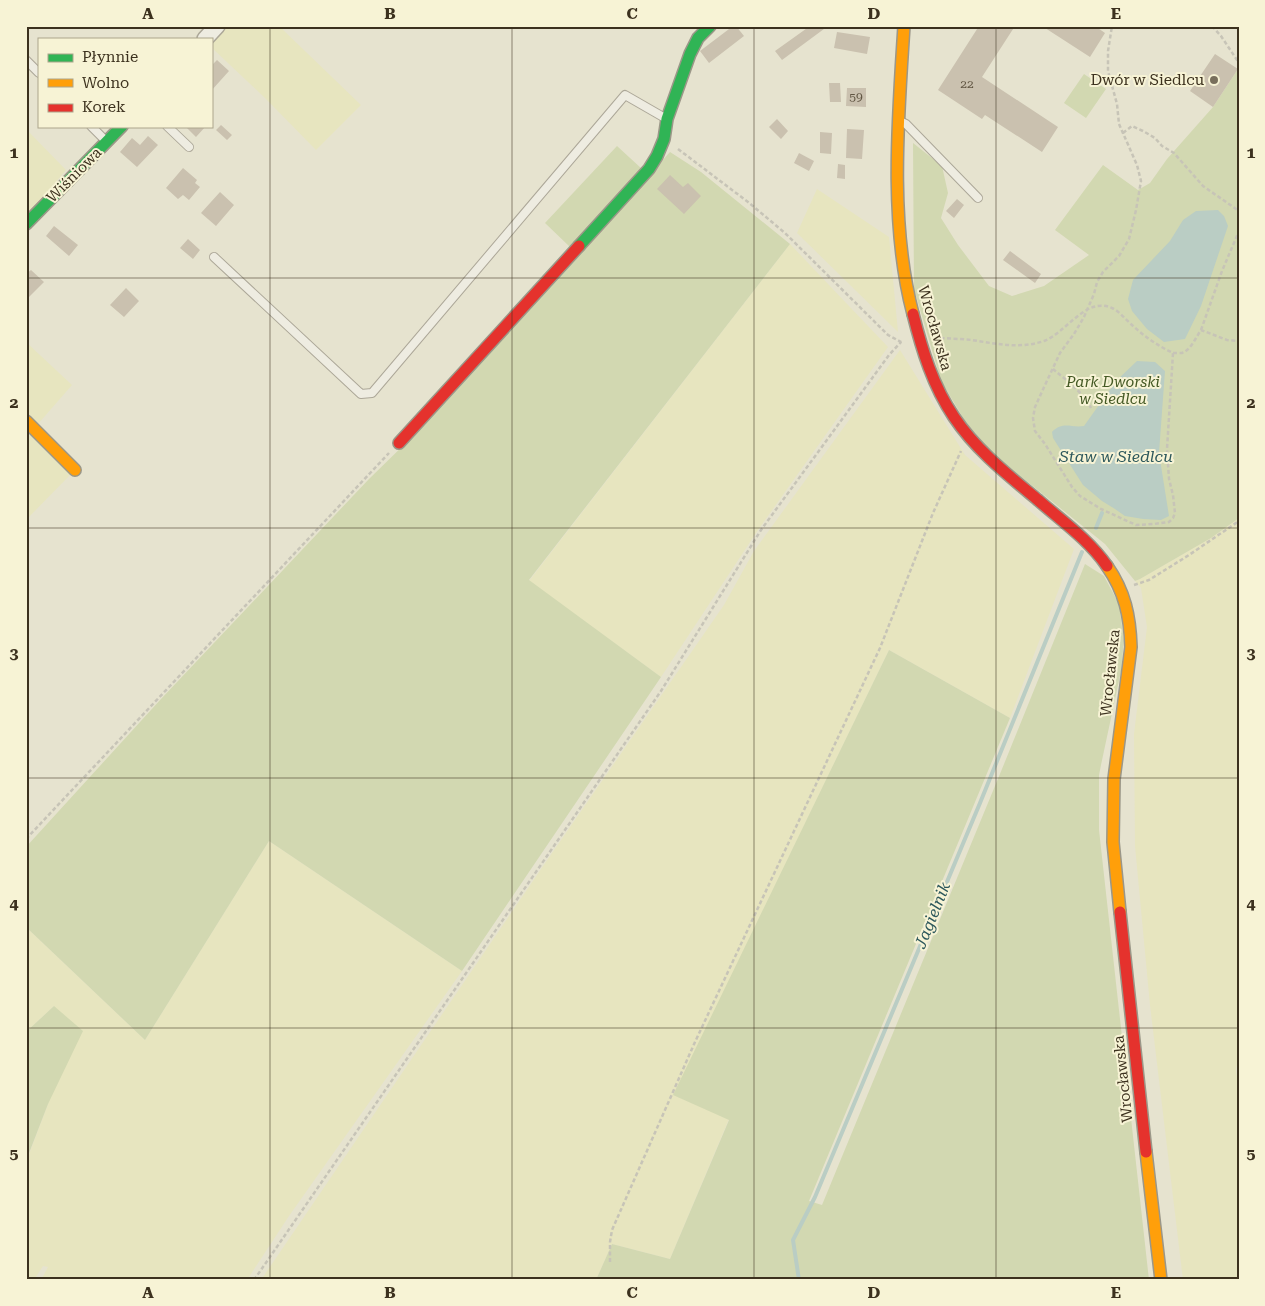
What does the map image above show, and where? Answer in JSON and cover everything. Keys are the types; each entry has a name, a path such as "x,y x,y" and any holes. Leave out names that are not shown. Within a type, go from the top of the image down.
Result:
{"street":[{"path":"206,38 217,26"},
{"path":"399,443 649,168 657,156 664,139 667,119 690,54 698,38 710,26"},
{"name":"Wrocławska","path":"904,26 898,159 900,233 906,281 919,338 928,366 943,398 960,426 986,455 1088,544 1109,568 1121,589 1128,611 1131,647 1116,757 1114,842 1126,975 1161,1280"},
{"name":"Wiśniowa","path":"26,224 120,128"},
{"path":"26,422 75,470"}],"lane":[{"path":"26,60 38,72"},
{"path":"214,257 361,394 372,393 625,96 667,119"},
{"path":"899,120 906,124 978,198"},
{"path":"93,128 107,142"},
{"path":"169,128 189,147"}],"path":[{"path":"1112,26 1108,51 1108,72 1117,104 1119,124 1138,165 1141,181 1136,210 1127,244 1097,282 1087,310 1074,334 1060,353 1035,407 1033,418 1035,431 1046,444 1072,487 1080,496 1101,509 1136,525 1169,522 1175,513 1169,479 1167,449 1173,353"},
{"path":"1212,26 1239,63"},
{"path":"1123,133 1132,126 1155,138 1162,146 1174,153 1203,186 1239,211"},
{"path":"664,139 786,233 888,335 901,342"},
{"path":"254,1280 661,691 762,530 889,355 901,342 919,338 971,340 999,345 1026,346 1055,336 1087,310 1099,305 1113,308 1154,342 1173,353 1182,353 1188,349 1201,330 1222,271 1239,231"},
{"path":"1201,330 1227,340 1239,341"},
{"path":"1053,369 1080,393 1091,408"},
{"path":"610,1262 612,1230 695,1042 880,648 933,513 957,460 970,437"},
{"path":"26,839 399,443"},
{"path":"1121,589 1149,580 1239,521"}],"shaded area":[{"path":"223,26 279,26 361,105 316,150 212,48 212,38"},
{"path":"26,129 66,170 26,217"},
{"path":"817,189 889,237 898,332 797,233"},
{"path":"790,244 888,347 758,530 661,677 529,581"},
{"path":"26,342 72,385 38,424 26,413"},
{"path":"900,350 965,455 1074,549 1010,718 889,650 674,1095 729,1119 670,1259 612,1244 596,1280 261,1280 552,853 724,605 754,551"},
{"path":"26,430 72,473 26,520"},
{"path":"1239,518 1239,1057 1236,1069 1239,1091 1239,1280 1183,1280 1150,1005 1135,846 1134,734 1147,627 1141,588 1135,581 1211,538"},
{"path":"269,841 462,971 289,1216 247,1280 41,1280 48,1267 43,1266 34,1280 26,1280 26,1162 48,1104 54,1006 26,1032 26,927 145,1040"}],"green space":[{"name":"Park Dworski w Siedlcu","path":"1238,69 1239,518 1211,538 1135,581 1105,544 994,455 965,421 941,381 914,289 913,143 942,166 948,193 941,218 958,245 989,286 1012,296 1044,286 1089,255 1055,230 1103,165 1138,190 1150,183 1167,159 1213,107"},
{"path":"1084,74 1106,89 1086,118 1064,103"},
{"path":"617,146 642,169 570,247 545,223"},
{"path":"670,152 701,172 790,244 529,580 661,677 462,971 269,841 145,1040 26,927 26,847 161,699 369,479 414,435"},
{"path":"1085,564 1104,576 1119,604 1124,641 1121,671 1099,775 1099,830 1149,1280 596,1280 612,1244 670,1259 729,1120 673,1095 889,650 1010,718 809,1201 822,1205"},
{"path":"54,1006 83,1031 48,1104 26,1161 26,1032"}],"water":[{"path":"1218,210 1224,216 1228,226 1201,306 1185,339 1164,342 1147,329 1132,311 1128,299 1133,280 1170,241 1183,220 1196,211"},
{"name":"Staw w Siedlcu","path":"1137,361 1155,362 1165,371 1159,453 1169,516 1161,520 1125,516 1102,501 1083,485 1053,438 1052,432 1063,426 1084,426 1116,381"}],"building":[{"path":"733,26 736,26 744,36 709,63 700,51"},
{"path":"810,26 828,26 782,60 775,51"},
{"path":"979,26 1015,26 982,77 1058,127 1042,152 985,115 982,119 938,90"},
{"path":"1042,26 1095,26 1105,33 1090,57"},
{"path":"837,32 870,37 867,54 834,48"},
{"name":"Dwór w Siedlcu","path":"1215,54 1238,69 1213,107 1190,91"},
{"path":"217,60 229,71 212,90 212,65"},
{"path":"829,83 840,83 841,102 830,102"},
{"path":"847,88 866,88 866,107 846,106"},
{"path":"777,119 788,131 781,139 769,127"},
{"path":"221,125 232,135 227,140 216,130"},
{"path":"187,128 204,128 196,137"},
{"path":"847,129 864,130 862,159 846,158"},
{"path":"820,132 832,133 831,154 820,153"},
{"path":"148,136 158,145 137,167 120,152 132,138 140,145"},
{"path":"799,153 814,161 809,171 794,163"},
{"path":"838,164 845,165 845,179 837,178"},
{"path":"183,168 197,180 195,183 200,187 189,200 183,195 178,199 166,188"},
{"path":"670,175 683,187 688,183 701,196 684,214 657,189"},
{"path":"220,192 234,205 216,226 201,213"},
{"path":"957,199 964,205 954,218 946,211"},
{"path":"54,226 78,245 69,256 46,236"},
{"path":"188,239 200,250 193,259 180,248"},
{"path":"1010,251 1041,274 1035,283 1003,260"},
{"path":"31,270 44,282 26,300 26,274"},
{"path":"126,288 139,301 124,317 110,305"}],"waterway":[{"name":"Jagielnik","path":"1096,528 1102,513"},
{"name":"Jagielnik","path":"799,1280 793,1240 815,1197 980,803 1082,552"}],"traffic: fast":[{"path":"579,246 649,169 657,156 664,139 667,119 690,54 698,38 710,26"},
{"path":"26,224 120,128"}],"traffic: slow":[{"path":"904,26 898,134 898,207 905,279 913,314"},
{"path":"26,421 75,470"},
{"path":"1107,566 1118,585 1125,605 1131,647 1114,779 1113,842 1120,912"},
{"path":"1146,1152 1161,1280"}],"traffic: jam":[{"path":"399,443 579,246"},
{"path":"913,314 924,354 934,380 954,417 963,429 993,462 1084,539 1107,566"},
{"path":"1120,912 1146,1152"}],"place":[{"name":"Dwór w Siedlcu","path":"1214,80"}]}
